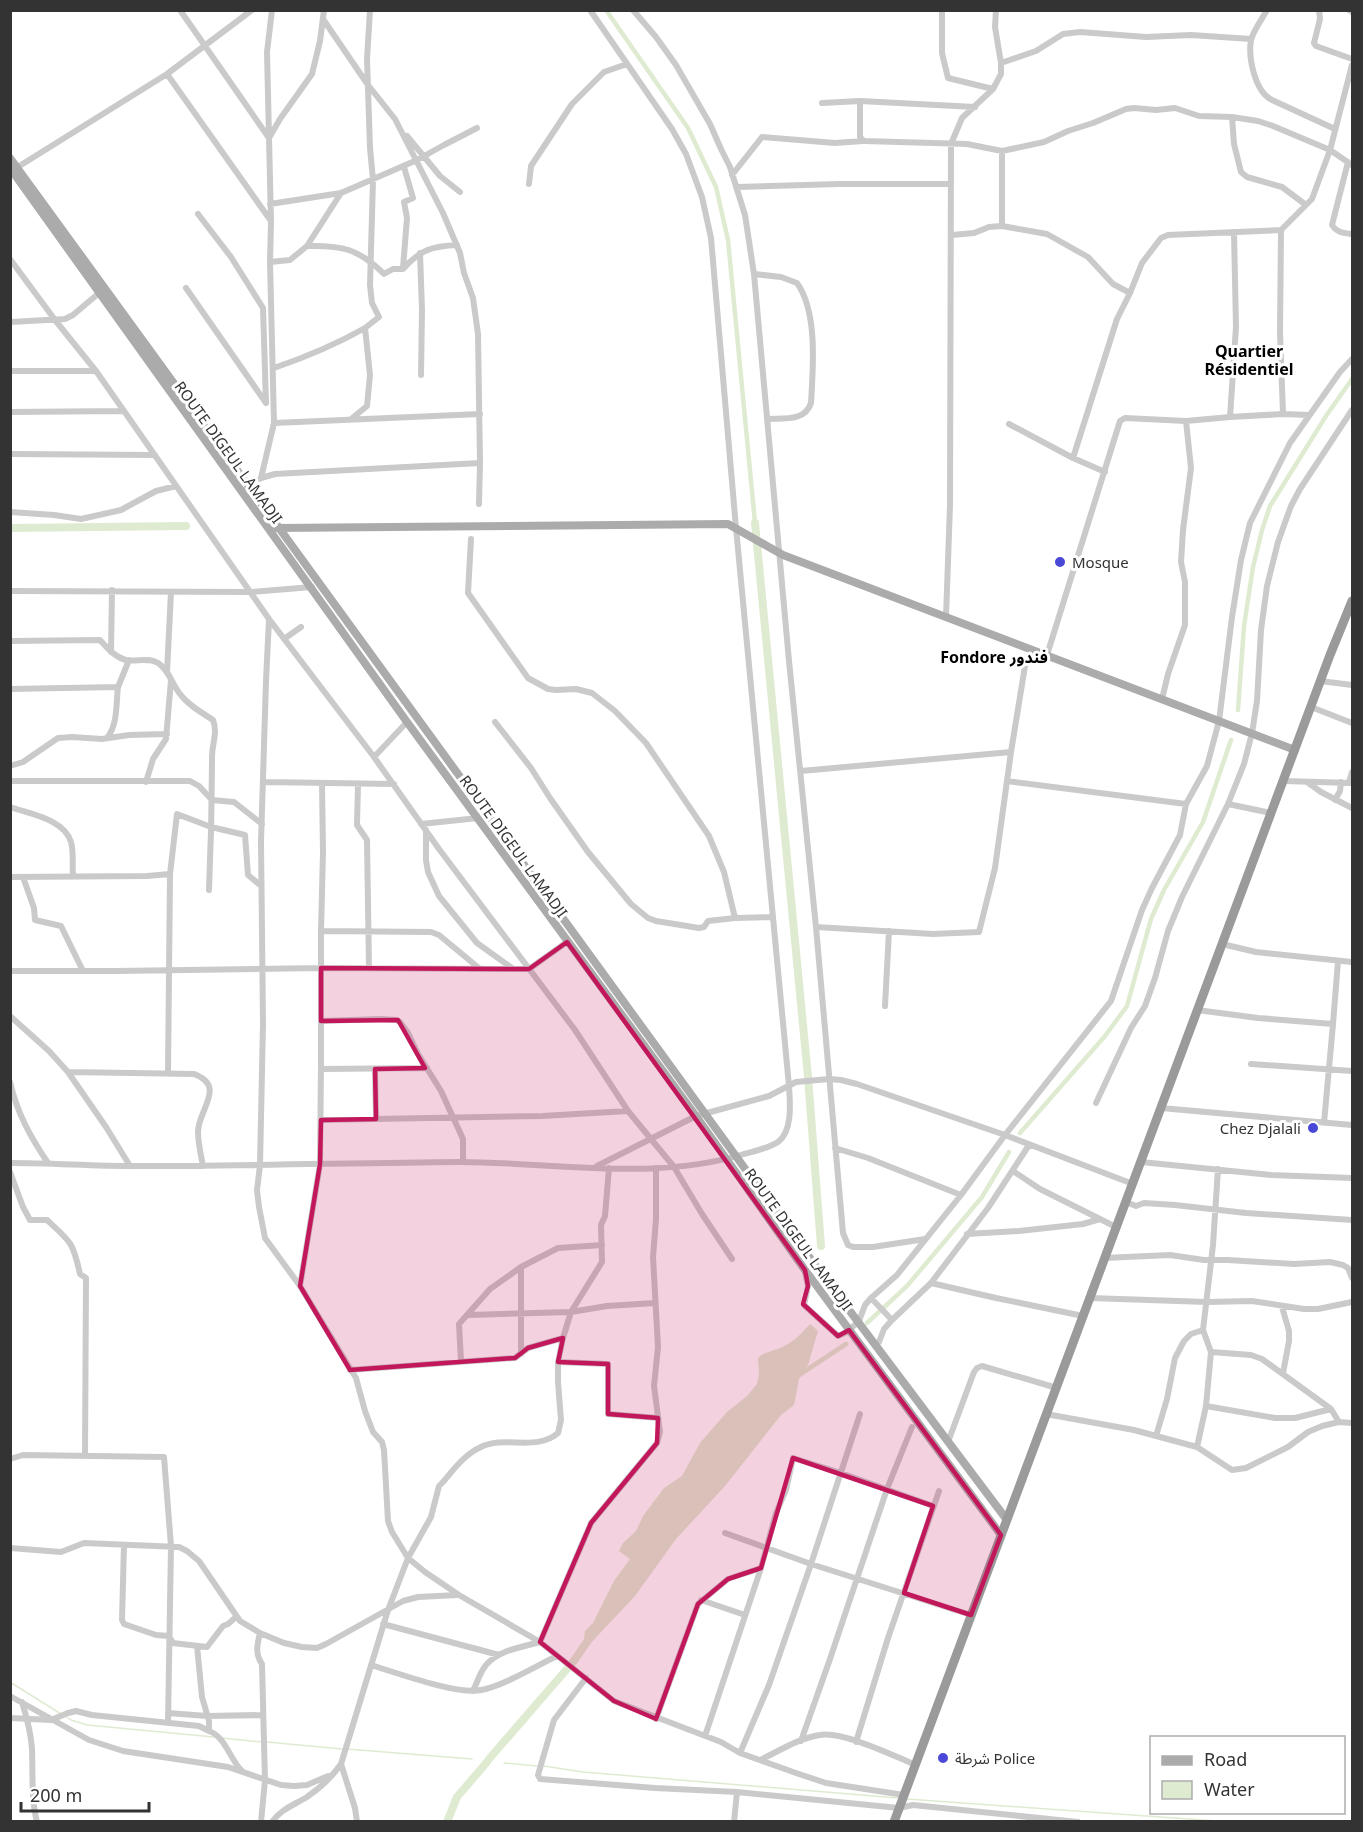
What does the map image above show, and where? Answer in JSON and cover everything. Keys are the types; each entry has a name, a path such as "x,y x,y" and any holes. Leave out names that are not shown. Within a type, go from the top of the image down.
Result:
{"highway":[{"path":"894,1821 1270,813 1353,601"}],"main road":[{"name":"ROUTE DIGEUL LAMADJI","path":"10,158 13,168 99,293 245,490 278,528 736,1156 1007,1520"},
{"name":"ROUTE DIGEUL LAMADJI","path":"13,168 245,490 267,528 312,587 407,722 696,1116 805,1270 1001,1535"},
{"path":"267,528 728,524 776,552 1295,750"}],"street":[{"path":"180,10 269,138"},
{"path":"13,168 167,74 252,10"},
{"path":"261,478 274,423 267,52 272,10"},
{"path":"269,138 312,74 324,10"},
{"path":"274,368 336,345 379,317 372,303 370,285 373,180 367,59 370,10"},
{"path":"10,1163 203,1166 463,1162 656,1168 726,1160 779,1141 785,1133 789,1117 789,1086 708,220 686,154 672,129 590,10"},
{"path":"633,10 683,75 710,124 732,175 746,220 754,274 776,552 801,771 843,1233 848,1245 853,1247 873,1247 925,1239"},
{"path":"942,10 942,53 948,78 993,88"},
{"path":"946,617 950,505 951,144 962,118 993,88 1001,74 995,27 996,10"},
{"path":"1267,10 1251,39 1252,61 1259,88 1272,100 1335,129"},
{"path":"1319,10 1320,18 1314,40 1316,46 1353,59"},
{"path":"323,19 368,85 395,119 417,160 460,253 464,273 474,298 478,334 479,504"},
{"path":"1001,63 1036,51 1063,34 1080,32 1146,37 1191,35 1251,39"},
{"path":"529,184 531,166 572,104 604,72 627,64"},
{"path":"1073,458 1117,319 1142,263 1161,238 1168,235 1281,230 1312,199 1330,150 1353,65"},
{"path":"167,74 271,222"},
{"path":"860,101 860,137 864,141"},
{"path":"822,103 860,101 975,107"},
{"path":"732,175 762,138 835,143 864,141 967,144 1002,152 1044,142 1068,131 1134,108 1156,111 1175,108 1204,117 1232,117 1266,124 1330,150 1350,164 1332,225 1335,230 1353,234"},
{"path":"1232,117 1234,144 1241,172 1246,177 1282,187 1306,205"},
{"path":"399,126 440,176 460,192"},
{"path":"270,204 341,193 417,160 477,128"},
{"path":"1002,152 1002,226"},
{"path":"403,269 407,218 404,202 413,198 404,166"},
{"path":"736,187 950,184"},
{"path":"270,262 290,260 307,246 341,193"},
{"path":"198,214 231,257 263,308 266,403"},
{"path":"952,235 974,233 989,227 1002,226 1047,234 1088,257 1113,284 1130,293"},
{"path":"1281,230 1280,332 1283,414"},
{"path":"1230,417 1236,327 1234,232"},
{"path":"307,246 333,245 355,251 371,261 384,274 393,269 403,269 415,255 436,246 457,244"},
{"path":"420,253 421,375"},
{"path":"10,259 96,371 269,619 374,757 574,1030 628,1111 674,1167 732,1259"},
{"path":"754,274 781,277 797,283 810,316 813,340 810,409 797,418 767,419"},
{"path":"186,288 274,413"},
{"path":"10,322 65,319 99,293"},
{"path":"350,420 367,406 370,375 365,328"},
{"path":"805,1270 808,1286 804,1305 838,1336 847,1332 859,1321 865,1305 897,1275 961,1195 1111,1001 1142,910 1180,835 1186,804 1207,766 1219,721 1232,617 1250,523 1290,443 1340,372 1353,359"},
{"path":"10,371 96,371"},
{"path":"1096,1103 1131,1028 1144,1006 1182,897 1228,804 1244,764 1257,700 1265,597 1278,542 1291,506 1353,410"},
{"path":"10,412 124,411"},
{"path":"274,423 480,414"},
{"path":"1047,655 1122,419 1186,421 1283,414 1309,415"},
{"path":"1162,699 1185,625 1185,582 1181,562 1191,468 1186,421"},
{"path":"1009,424 1105,472"},
{"path":"10,454 154,455"},
{"path":"245,490 261,478 275,474 480,463"},
{"path":"10,513 81,519 121,510 156,491 176,486"},
{"path":"471,539 468,593 528,678 548,689 576,689 592,693 615,711 646,743 709,836 724,872 735,918"},
{"path":"10,591 252,592 312,587"},
{"path":"111,652 112,590"},
{"path":"167,672 171,592"},
{"path":"269,619 260,885 263,969 260,1165 257,1190 259,1207 265,1238 300,1286 356,1378 373,1432 382,1442 388,1521 392,1532 408,1558 425,1572 459,1595 540,1642 614,1701 721,1742 740,1753 826,1783 904,1796"},
{"path":"284,639 301,627"},
{"path":"10,640 100,640 111,652 125,660 153,661 159,664 167,672 184,699 213,720 215,733 212,753 208,890"},
{"path":"816,927 933,934 979,932 995,868 1026,666 1035,651"},
{"path":"106,739 115,722 118,687 129,660"},
{"path":"146,782 153,759 162,747 167,734 171,679"},
{"path":"1320,681 1353,685"},
{"path":"10,689 118,687"},
{"path":"1311,707 1353,723"},
{"path":"374,757 407,722"},
{"path":"495,722 531,768 588,852 639,912 656,921 699,928 704,927 708,921 772,917"},
{"path":"10,766 23,762 58,738 106,739 129,735 167,734"},
{"path":"801,771 1011,752"},
{"path":"1284,781 1351,782 1353,772"},
{"path":"10,781 186,781 199,786 212,800 234,802 262,824"},
{"path":"1007,781 1186,804"},
{"path":"1306,781 1335,800 1353,808"},
{"path":"264,782 394,784"},
{"path":"1335,800 1340,791 1341,782"},
{"path":"300,1286 320,1164 322,783"},
{"path":"358,784 357,825 367,840 369,968"},
{"path":"1228,804 1270,813"},
{"path":"10,807 48,820 63,828 71,840 73,876"},
{"path":"168,1073 170,874 177,814 211,827 245,835 248,875 260,885"},
{"path":"421,824 478,818"},
{"path":"426,830 427,866 439,896 477,943 512,968"},
{"path":"10,877 170,874"},
{"path":"23,877 34,908 35,920 61,926 83,972"},
{"path":"321,931 423,931 439,935 480,969"},
{"path":"885,1006 889,931"},
{"path":"10,971 321,968 529,969 567,942"},
{"path":"1222,944 1256,952 1353,962"},
{"path":"1324,1123 1338,961"},
{"path":"1197,1010 1333,1024"},
{"path":"10,1016 49,1051 68,1072 130,1166"},
{"path":"321,1021 396,1020 407,1030 441,1090 463,1139 463,1162"},
{"path":"1251,1064 1353,1071"},
{"path":"321,1069 427,1068"},
{"path":"375,1069 376,1119"},
{"path":"68,1072 194,1074 206,1080 210,1086 210,1094 198,1130 203,1166"},
{"path":"594,1167 696,1116 770,1096 802,1081 829,1079 857,1084 1133,1184"},
{"path":"10,1082 31,1139 48,1163"},
{"path":"1161,1108 1353,1125"},
{"path":"321,1120 542,1116 628,1111"},
{"path":"879,1342 884,1329 931,1283 988,1208 1029,1145"},
{"path":"835,1148 868,1158 961,1195"},
{"path":"1141,1162 1271,1175 1353,1178"},
{"path":"272,1821 281,1811 316,1790 334,1774 341,1764 383,1624 408,1558 431,1517 440,1486 468,1454 483,1446 538,1443 558,1433 561,1420 558,1362 562,1338 571,1312 602,1262 601,1225 605,1216 609,1168"},
{"path":"540,1642 591,1523 657,1443 660,1432 654,1386 658,1347 653,1257 656,1168"},
{"path":"1197,1448 1206,1406 1211,1352 1203,1330 1214,1237 1218,1169"},
{"path":"10,1172 30,1220 47,1220 69,1240 75,1252 80,1274 86,1278 85,1456"},
{"path":"1013,1172 1040,1189 1116,1227"},
{"path":"1126,1202 1136,1206 1144,1203 1353,1220"},
{"path":"967,1234 1083,1224 1100,1219"},
{"path":"461,1361 459,1324 490,1289 521,1267 558,1248 602,1245"},
{"path":"1104,1258 1170,1255 1204,1260 1294,1264 1330,1262 1348,1268 1353,1278"},
{"path":"521,1267 521,1354"},
{"path":"931,1283 1083,1316"},
{"path":"871,1298 892,1320"},
{"path":"1090,1298 1207,1302 1252,1301 1282,1307 1318,1309 1353,1302"},
{"path":"468,1315 571,1312 598,1307 655,1303"},
{"path":"1282,1307 1289,1331 1283,1373"},
{"path":"1156,1436 1167,1399 1175,1358 1184,1341 1191,1334 1203,1330"},
{"path":"350,1370 515,1358 528,1348 562,1338"},
{"path":"1211,1352 1251,1355 1262,1359 1331,1409 1339,1422"},
{"path":"558,1362 608,1364 608,1414 658,1418"},
{"path":"948,1442 977,1368 982,1366 1057,1388"},
{"path":"1206,1406 1275,1418 1295,1418 1331,1409"},
{"path":"1046,1413 1134,1430 1197,1448 1232,1470 1246,1468 1288,1448 1308,1432 1322,1426 1339,1422 1353,1423"},
{"path":"740,1753 769,1685 860,1414"},
{"path":"801,1741 887,1489 912,1427"},
{"path":"10,1459 23,1455 164,1457 171,1546 168,1723"},
{"path":"705,1736 761,1568 776,1513 786,1490 793,1458 933,1506"},
{"path":"856,1742 939,1491"},
{"path":"725,1533 811,1564 971,1615"},
{"path":"10,1548 61,1552 84,1543 179,1546 199,1561 236,1617 260,1633 284,1644 309,1648 317,1648 326,1644 403,1601 418,1597 459,1595"},
{"path":"124,1545 123,1622 156,1635 169,1636"},
{"path":"656,1719 696,1606 728,1579 761,1568"},
{"path":"701,1600 745,1615"},
{"path":"169,1636 173,1643 207,1647 223,1626 236,1617"},
{"path":"383,1624 499,1656"},
{"path":"260,1633 257,1657 262,1664 266,1780 261,1821"},
{"path":"472,1692 485,1666 510,1650 540,1642"},
{"path":"197,1646 202,1697 209,1731"},
{"path":"371,1665 472,1692 490,1688 557,1656"},
{"path":"586,1678 552,1723 538,1775 540,1779 737,1792 899,1808 913,1805 1077,1821"},
{"path":"10,1696 89,1740 123,1750 228,1767 266,1780 294,1786 308,1785 334,1774"},
{"path":"22,1702 32,1747 37,1821"},
{"path":"10,1718 51,1720 76,1711 92,1715 200,1726 214,1733 225,1745 237,1766 245,1773"},
{"path":"168,1713 207,1716 263,1715"},
{"path":"760,1760 801,1741 829,1734 916,1765"},
{"path":"341,1764 357,1821"},
{"path":"734,1821 737,1792"}],"highlighted area":[{"path":"567,942 805,1270 808,1286 803,1304 838,1336 849,1330 1001,1535 971,1615 904,1593 933,1506 793,1458 761,1568 728,1579 698,1604 656,1719 614,1701 540,1642 591,1523 657,1443 658,1418 608,1414 608,1364 558,1362 563,1338 528,1348 515,1358 350,1370 300,1286 320,1164 321,1120 376,1119 375,1069 425,1068 398,1020 321,1021 321,968 529,969"}],"water":[{"path":"810,1324 818,1331 808,1365 800,1374 794,1405 781,1415 725,1486 676,1539 635,1596 586,1648 583,1645 585,1631 593,1623 614,1581 630,1559 619,1551 623,1543 636,1531 643,1516 664,1488 682,1476 700,1443 727,1412 747,1396 757,1384 758,1358 792,1342"}],"waterway":[{"path":"606,10 688,128 716,187 728,240 755,523"},
{"path":"1238,710 1244,626 1253,567 1270,506 1352,379"},
{"path":"755,523 808,1077 821,1246"},
{"path":"10,528 186,526"},
{"path":"1020,1133 1105,1036 1127,1006 1151,919 1164,890 1203,822 1231,740"},
{"path":"867,1323 907,1286 982,1197 1009,1152"},
{"path":"796,1377 846,1344"},
{"path":"489,1759 573,1662 589,1639"},
{"path":"10,1682 61,1714"},
{"path":"65,1716 87,1725 214,1737"},
{"path":"222,1738 262,1742"},
{"path":"267,1742 342,1749"},
{"path":"347,1749 472,1759"},
{"path":"447,1822 457,1797 487,1762"},
{"path":"504,1763 537,1766"},
{"path":"544,1766 583,1772 898,1798"},
{"path":"907,1799 1231,1822"}],"place":[{"name":"Mosque","path":"1060,562"},
{"name":"Chez Djalali","path":"1313,1128"},
{"name":"شرطة Police","path":"943,1758"}],"district":[{"name":"Quartier Résidentiel","path":"1249,360"},
{"name":"Fondore فندور","path":"994,657"}]}
